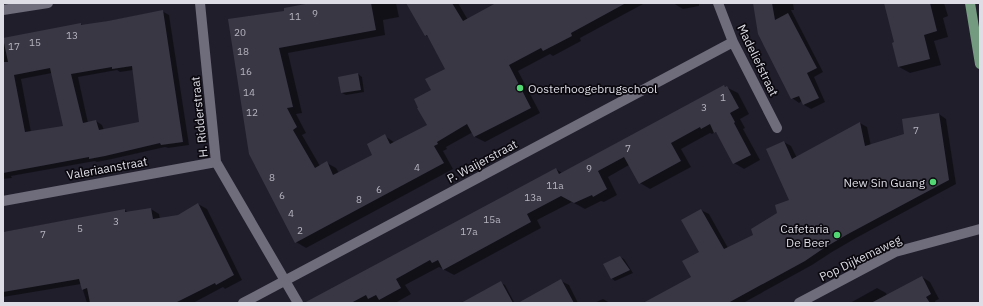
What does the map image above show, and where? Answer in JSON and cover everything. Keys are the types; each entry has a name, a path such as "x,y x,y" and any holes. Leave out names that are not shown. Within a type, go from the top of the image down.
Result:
{"main road":[{"path":"970,3 980,64"}],"street":[{"path":"3,10 48,3"},
{"name":"H. Ridderstraat","path":"200,3 216,162 298,303"},
{"name":"Madeliefstraat","path":"718,3 733,42 777,128"},
{"name":"P. Waijerstraat","path":"243,303 733,42"},
{"name":"Valeriaanstraat","path":"3,201 216,162"},
{"name":"Pop Dijkemaweg","path":"799,303 895,252 980,229"}],"building":[{"path":"311,3 371,3 376,30 279,48 293,107 287,108 297,127 293,130 315,168 327,161 333,175 372,155 367,144 385,134 390,144 427,125 417,108 414,99 431,90 425,79 445,69 427,35 425,36 406,3 452,3 463,21 496,3 626,3 571,33 572,36 543,51 541,48 509,65 531,108 474,137 467,124 437,142 438,144 434,146 444,163 295,243 249,154 228,19 284,11 284,8"},
{"path":"753,3 772,3 775,20 788,13 817,68 807,73 819,98 803,105 799,96 791,99 758,34"},
{"path":"884,3 930,3 937,31 924,35 930,59 898,67 892,43 894,42"},
{"path":"163,10 183,142 161,145 160,143 105,156 89,159 89,157 3,173 3,62 8,62 3,38 81,23 81,25","holes":["132,66 139,122 99,130 96,120 83,123 71,74 112,67 112,69","50,68 63,126 25,132 14,75"]},
{"path":"358,73 361,90 341,93 338,77"},
{"path":"724,85 725,87 727,86 739,108 730,113 751,155 733,164 716,132 714,133 710,124 701,129 700,127 671,143 681,161 639,184 624,157 598,171 607,189 593,197 592,195 574,203 561,196 527,214 531,222 443,270 438,260 432,263 430,260 396,279 401,288 379,300 376,295 368,299 366,295 351,303 304,303 556,168 559,174"},
{"path":"939,113 949,180 848,234 805,261 728,303 643,303 691,277 682,261 699,252 681,220 701,209 724,249 753,235 751,229 777,213 775,205 789,200 766,149 784,141 792,159 860,122 865,146 904,134 902,119"},
{"path":"198,203 234,275 216,285 215,283 175,303 90,303 87,288 82,290 79,279 3,292 3,232 125,209 125,212 151,208 153,219 178,215"},
{"path":"620,256 630,270 611,279 603,264"},
{"path":"922,276 931,294 926,297 930,303 871,303"},
{"path":"561,279 574,303 518,303"},
{"path":"501,281 513,303 461,303"}],"place":[{"name":"Oosterhoogebrugschool","path":"520,88"},
{"name":"New Sin Guang","path":"933,182"},
{"name":"Cafetaria De Beer","path":"837,235"}]}
